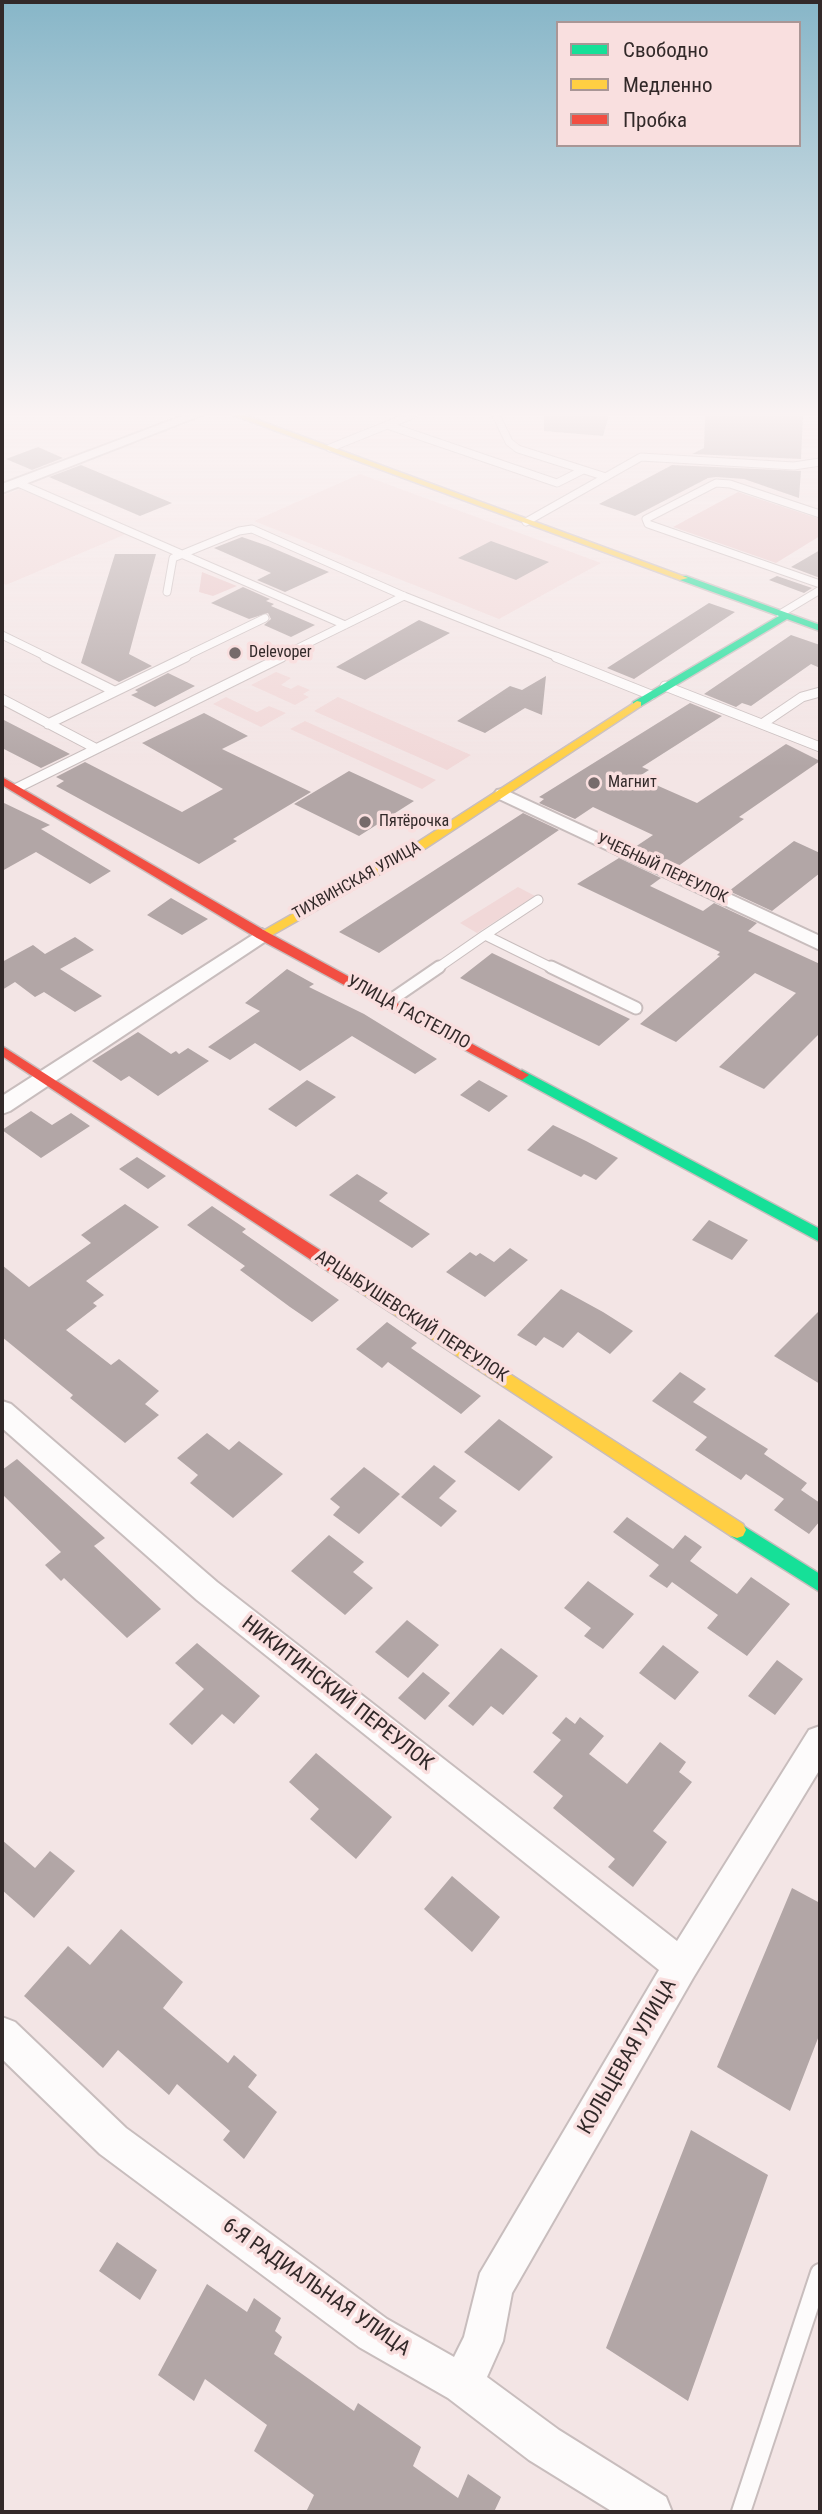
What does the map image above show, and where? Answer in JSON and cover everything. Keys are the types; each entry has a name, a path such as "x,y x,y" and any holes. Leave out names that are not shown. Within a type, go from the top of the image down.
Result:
{"street":[{"path":"555,532 820,628"},
{"name":"ТИХВИНСКАЯ УЛИЦА","path":"2,1107 262,935 422,845 650,695 783,615"},
{"name":"УЛИЦА ГАСТЕЛЛО","path":"2,780 262,935 820,1236"},
{"name":"УЧЕБНЫЙ ПЕРЕУЛОК","path":"503,794 820,944"},
{"name":"АРЦЫБУШЕВСКИЙ ПЕРЕУЛОК","path":"2,1050 820,1584"},
{"name":"НИКИТИНСКИЙ ПЕРЕУЛОК","path":"2,1412 207,1591 681,1966"},
{"name":"КОЛЬЦЕВАЯ УЛИЦА","path":"462,2384 483,2341 494,2287 681,1966 820,1741"},
{"name":"6-Я РАДИАЛЬНАЯ УЛИЦА","path":"2,2035 113,2141 373,2333 462,2384 544,2445 651,2512"}],"lane":[{"path":"132,532 345,625"},
{"path":"167,592 174,566 173,559 236,532"},
{"path":"260,532 404,596 650,695"},
{"path":"672,532 820,584"},
{"path":"783,615 820,590"},
{"path":"18,788 404,596"},
{"path":"48,724 265,618"},
{"path":"2,635 114,691"},
{"path":"665,686 820,747"},
{"path":"762,724 802,697 820,692"},
{"path":"2,699 94,748"},
{"path":"388,1002 538,900"},
{"path":"485,935 636,1008"},
{"path":"741,2512 820,2273"}],"shaded area":[{"path":"2,532 126,534 6,585 2,583"},
{"path":"282,532 518,532 601,563 499,619"},
{"path":"688,532 820,532 820,536 776,563"},
{"path":"202,572 237,586 213,596 199,592"},
{"path":"276,672 291,678 281,685 291,689 298,685 310,690 303,694 309,697 295,705 251,685"},
{"path":"226,697 257,712 269,706 286,713 261,727 213,704"},
{"path":"338,697 471,755 447,770 314,711"},
{"path":"305,721 436,780 422,789 290,729"},
{"path":"518,887 535,896 477,933 460,923"}],"building":[{"path":"242,537 329,572 285,592 257,580 271,573 214,548"},
{"path":"491,541 549,562 516,580 458,558"},
{"path":"820,550 820,578 791,567"},
{"path":"115,554 156,554 129,654 152,666 119,682 81,663"},
{"path":"777,576 812,588 804,593 769,580"},
{"path":"243,587 270,599 266,601 274,604 271,606 315,625 291,637 264,625 271,619 268,613 249,619 211,603"},
{"path":"709,603 735,612 634,679 607,668"},
{"path":"419,620 450,633 365,680 336,667"},
{"path":"791,635 820,645 820,668 811,664 751,706 742,703 736,707 704,694"},
{"path":"168,673 195,686 155,707 131,695 138,692 135,690"},
{"path":"546,676 542,715 525,708 485,733 457,721 510,686 522,690"},
{"path":"690,703 722,716 642,767 649,770 638,777 697,803 786,744 820,761 739,817 744,819 677,867 635,847 653,835 593,807 575,819 539,803 544,799 539,797"},
{"path":"204,713 248,736 222,749 311,792 233,839 237,841 199,864 56,786 64,781 56,777 85,762 182,812 223,789 142,743"},
{"path":"2,719 70,754 41,768 2,748"},
{"path":"349,771 414,801 359,836 294,804"},
{"path":"2,802 50,825 41,829 111,871 90,884 36,852 2,871"},
{"path":"523,813 559,830 379,953 339,932"},
{"path":"794,841 820,853 820,873 772,911 729,891"},
{"path":"619,858 661,878 650,886 703,911 714,903 757,923 748,931 820,964 820,1033 764,1089 719,1067 796,993 755,973 676,1042 640,1024 720,956 717,955 720,952 577,884"},
{"path":"171,898 208,919 182,935 147,915"},
{"path":"75,937 94,950 60,969 102,996 75,1012 44,992 35,997 15,982 2,990 2,962 33,945 45,954"},
{"path":"492,953 630,1019 599,1046 460,978"},
{"path":"287,969 314,984 309,987 364,1014 437,1059 415,1074 352,1036 300,1071 255,1043 230,1060 208,1047 260,1011 245,1003"},
{"path":"138,1032 171,1054 176,1051 179,1054 188,1048 209,1061 158,1096 129,1076 121,1081 92,1061"},
{"path":"307,1080 336,1097 296,1127 268,1109"},
{"path":"479,1080 508,1096 489,1112 460,1095"},
{"path":"31,1111 52,1125 71,1113 90,1126 41,1158 2,1130"},
{"path":"553,1125 618,1158 596,1180 584,1174 581,1177 527,1150"},
{"path":"137,1157 166,1176 148,1189 119,1169"},
{"path":"357,1174 388,1193 379,1201 430,1234 412,1248 329,1195"},
{"path":"125,1204 159,1227 86,1281 104,1295 93,1303 97,1306 66,1330 111,1365 119,1359 159,1391 145,1404 159,1415 125,1443 70,1398 73,1395 2,1337 2,1265 29,1287 91,1243 81,1235"},
{"path":"212,1206 246,1229 242,1232 339,1300 312,1322 240,1270 245,1266 187,1225"},
{"path":"709,1220 748,1240 732,1260 692,1240"},
{"path":"510,1248 528,1260 485,1297 446,1272 470,1252 476,1256 480,1253 494,1262"},
{"path":"561,1289 633,1331 610,1354 578,1332 563,1348 544,1337 536,1346 517,1335"},
{"path":"820,1310 820,1384 774,1356"},
{"path":"387,1322 417,1343 411,1348 481,1396 461,1414 388,1362 382,1368 356,1349"},
{"path":"680,1372 706,1389 693,1402 768,1449 764,1454 807,1483 801,1490 820,1503 820,1521 809,1534 774,1510 784,1499 746,1474 741,1480 695,1450 707,1437 652,1401"},
{"path":"499,1419 553,1457 519,1491 464,1452"},
{"path":"207,1433 229,1450 239,1441 283,1474 233,1518 190,1483 198,1475 177,1458"},
{"path":"17,1459 105,1538 94,1546 161,1609 127,1638 64,1578 61,1581 45,1565 61,1552 2,1494 2,1470"},
{"path":"434,1465 456,1481 439,1498 457,1511 441,1527 401,1497"},
{"path":"364,1467 400,1494 359,1534 333,1515 340,1507 330,1499"},
{"path":"627,1517 673,1549 685,1535 702,1547 690,1561 737,1594 751,1577 790,1604 747,1656 707,1628 718,1615 672,1582 667,1588 649,1576 659,1565 613,1532"},
{"path":"329,1535 364,1562 353,1572 373,1588 345,1615 291,1571"},
{"path":"588,1581 634,1614 603,1649 584,1636 591,1628 564,1608"},
{"path":"407,1620 439,1645 408,1678 375,1652"},
{"path":"197,1643 260,1696 234,1724 222,1714 192,1745 169,1724 204,1689 175,1663"},
{"path":"663,1645 699,1672 675,1700 639,1673"},
{"path":"501,1648 538,1676 503,1715 491,1706 473,1726 448,1706"},
{"path":"777,1660 803,1679 775,1715 748,1696"},
{"path":"423,1672 450,1693 425,1720 398,1698"},
{"path":"566,1717 575,1724 580,1717 604,1736 589,1754 627,1784 660,1742 686,1762 679,1772 692,1782 653,1831 667,1842 633,1887 608,1867 615,1859 553,1808 563,1796 533,1772 561,1740 552,1733"},
{"path":"316,1753 392,1817 356,1859 310,1819 319,1809 289,1782"},
{"path":"2,1840 35,1868 50,1851 75,1871 34,1918 2,1890"},
{"path":"452,1876 500,1917 472,1952 424,1909"},
{"path":"792,1888 820,1903 820,2033 790,2111 717,2067"},
{"path":"121,1929 183,1982 163,2008 228,2063 234,2055 257,2075 248,2087 277,2112 244,2159 223,2140 230,2131 177,2084 169,2095 118,2050 103,2068 24,1996 68,1946 90,1965"},
{"path":"691,2130 768,2175 688,2401 606,2348"},
{"path":"117,2242 157,2270 140,2300 99,2271"},
{"path":"207,2284 247,2312 254,2298 281,2318 275,2331 282,2337 274,2354 354,2411 358,2403 421,2447 413,2466 458,2498 468,2474 501,2497 494,2512 306,2512 314,2495 254,2451 267,2425 205,2379 194,2401 158,2375"}],"traffic: fast":[{"path":"683,578 820,628"},
{"path":"637,704 786,616"},
{"path":"522,1075 820,1236"},
{"path":"737,1530 820,1584"}],"traffic: slow":[{"path":"558,532 683,578"},
{"path":"262,935 422,845 637,704"},
{"path":"334,1267 737,1530"}],"traffic: jam":[{"path":"2,780 262,935 522,1075"},
{"path":"2,1050 334,1267"}],"place":[{"name":"Delevoper","path":"235,653"},
{"name":"Магнит","path":"594,783"},
{"name":"Пятёрочка","path":"365,822"}]}
